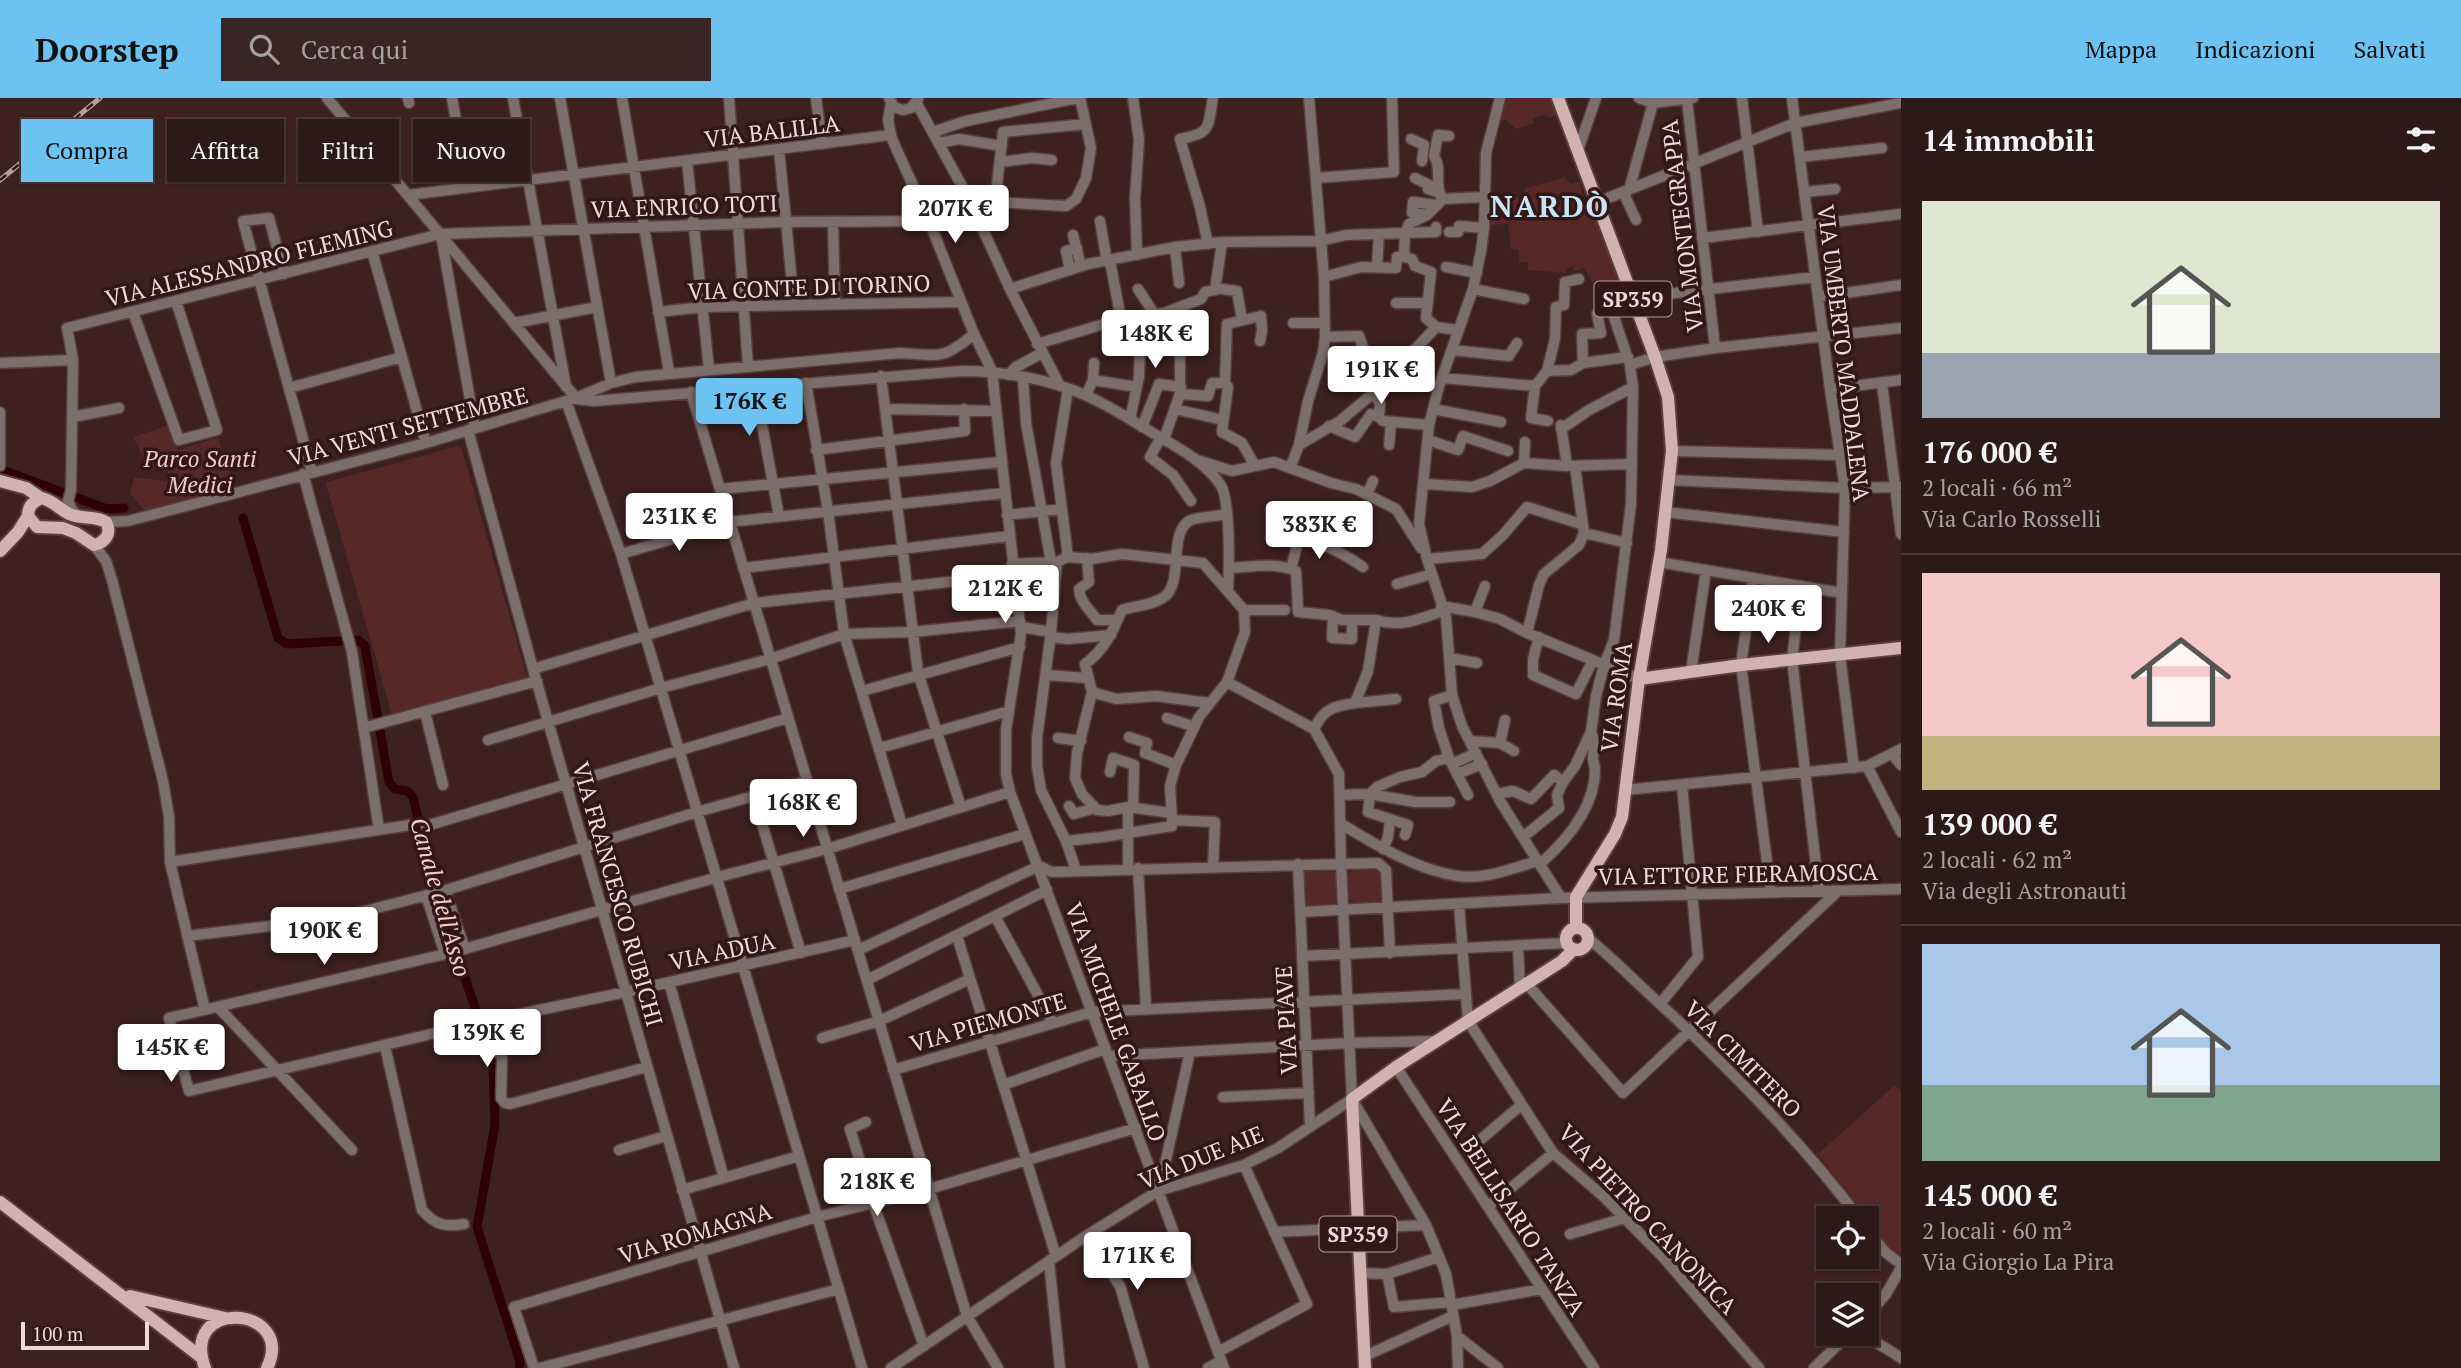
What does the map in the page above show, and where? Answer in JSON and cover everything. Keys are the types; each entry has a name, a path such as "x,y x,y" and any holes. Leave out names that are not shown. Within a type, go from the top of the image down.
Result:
{"main road":[{"name":"SP359","path":"1558,98 1656,357 1668,397 1672,451 1668,486"},
{"path":"3,546 37,527 63,528 94,545 100,544 108,531 99,517 71,515 26,488 5,483"},
{"path":"5,483 22,495 28,513 37,527"},
{"name":"VIA ROMA","path":"1576,897 1615,834 1622,817 1639,679 1668,486"},
{"path":"3,546 33,503 41,498"},
{"path":"1639,679 1901,648"},
{"path":"1576,897 1576,928"},
{"path":"1352,1099 1434,1041 1562,961 1571,946 1567,933 1576,928 1586,931 1588,938 1584,947 1571,946"},
{"name":"SP359","path":"1352,1099 1365,1362"},
{"path":"0,1202 118,1291 203,1362"},
{"path":"118,1291 137,1300 225,1318 243,1317 261,1326 267,1334 276,1368"},
{"path":"203,1362 201,1347 209,1329 225,1318"},
{"path":"267,1368 272,1354"}],"street":[{"path":"327,98 566,387"},
{"path":"452,98 468,187"},
{"path":"513,98 517,119"},
{"path":"560,98 611,383"},
{"path":"622,98 669,372"},
{"path":"729,98 748,366"},
{"path":"816,98 822,144"},
{"path":"933,132 966,121 1079,98 1091,148 1086,178 1076,199 1066,206 994,202"},
{"path":"1133,98 1139,140 1135,198 1137,255"},
{"path":"1208,244 1180,139 1199,136 1208,128 1213,98"},
{"path":"1290,468 1299,445 1325,337 1324,277 1309,98"},
{"path":"1316,178 1394,172 1392,98"},
{"path":"1500,98 1486,153 1484,228 1477,273 1429,425 1419,524 1446,617 1452,695 1462,726 1497,794 1561,898"},
{"path":"1578,150 1596,98"},
{"path":"1639,98 1653,103 1690,99"},
{"path":"1742,98 1758,232"},
{"name":"VIA UMBERTO MADDALENA","path":"1792,98 1845,488 1840,654 1854,768"},
{"name":"VIA MONTEGRAPPA","path":"1690,99 1694,164 1715,348"},
{"path":"890,101 898,109 908,110"},
{"path":"890,101 890,130 974,334 992,371"},
{"path":"1598,202 1795,123 1901,101"},
{"path":"890,130 918,102 979,219 1040,348 1064,388 1056,463 1068,557"},
{"path":"1636,220 1626,191 1653,103"},
{"path":"979,219 994,211 1003,132 1086,124"},
{"path":"1569,126 1578,132 1587,128"},
{"name":"VIA BALILLA","path":"530,179 822,144 890,130"},
{"path":"1404,257 1405,233 1409,224 1427,215 1439,199 1438,162 1434,156 1438,135 1449,136"},
{"path":"939,143 960,139 1002,146"},
{"path":"1411,139 1424,145 1419,161 1438,162"},
{"path":"1800,157 1882,148"},
{"path":"779,149 794,304"},
{"path":"1000,162 1052,160"},
{"path":"687,161 709,369"},
{"path":"1415,178 1429,185 1429,189 1439,199"},
{"name":"VIA BALILLA","path":"408,195 506,182"},
{"path":"530,182 566,387 621,554 862,1368"},
{"path":"1804,192 1835,189"},
{"path":"1427,215 1412,213 1413,202 1484,197"},
{"path":"1702,238 1901,214"},
{"path":"284,274 269,218 243,221 289,388 347,629 367,727 379,831"},
{"path":"1100,221 1121,319"},
{"name":"VIA ENRICO TOTI","path":"440,234 786,222 929,222"},
{"path":"833,222 835,304"},
{"path":"1449,232 1458,232 1459,226 1484,228"},
{"path":"1010,289 1081,267 1175,247 1222,242 1320,240 1346,236 1436,232 1436,227"},
{"name":"VIA ALESSANDRO FLEMING","path":"73,360 67,328 440,234"},
{"name":"VIA FRANCESCO RUBICHI","path":"440,234 472,429 533,668 734,1368"},
{"path":"1377,267 1379,234"},
{"path":"1073,235 1081,267"},
{"path":"1215,288 1222,242"},
{"path":"1175,247 1179,283"},
{"path":"1070,270 1066,251 1077,248"},
{"path":"372,251 426,443"},
{"path":"1324,277 1362,267 1396,268 1397,257 1412,259 1415,265 1431,272 1426,318 1436,327 1458,330"},
{"path":"1446,267 1477,273"},
{"path":"1632,298 1815,277"},
{"path":"1548,421 1531,418 1535,386 1547,371 1555,339 1556,307 1564,305 1565,282 1579,279"},
{"path":"1818,297 1901,285"},
{"path":"1008,374 1040,348 1121,319 1159,314 1201,299 1205,292 1215,288 1237,291 1242,320"},
{"path":"1138,289 1159,314 1180,351 1181,391 1169,426 1150,457 1173,475 1191,501"},
{"path":"1473,289 1524,299"},
{"path":"133,312 179,440 217,430 176,301"},
{"name":"VIA CONTE DI TORINO","path":"658,312 703,307 961,302"},
{"path":"1396,303 1428,303"},
{"path":"514,323 597,307"},
{"path":"1539,637 1533,659 1533,675 1576,694 1614,640 1631,504 1633,387 1629,361 1611,308"},
{"path":"1583,363 1582,334 1601,333 1597,314"},
{"path":"1252,467 1241,442 1222,432 1228,387 1225,383 1227,324 1261,316 1260,341"},
{"path":"1130,419 1142,350 1142,318"},
{"path":"1293,323 1324,323"},
{"path":"1299,445 1340,421 1376,391 1436,327"},
{"path":"1547,371 1571,370 1583,363 1629,361 1715,348 1901,328"},
{"name":"VIA VENTI SETTEMBRE","path":"108,531 128,521 426,443 571,400 611,383 669,372 900,353 943,355 953,352 974,334"},
{"path":"1325,337 1359,336 1380,403 1379,417"},
{"path":"1452,350 1509,356 1517,343"},
{"path":"289,388 402,357"},
{"path":"0,363 73,360 71,490 68,501 79,517"},
{"path":"1086,395 1093,380 1094,363"},
{"name":"VIA VENTI SETTEMBRE","path":"571,400 594,401 881,376 992,371 1086,395 1130,419 1144,422 1162,438 1196,459"},
{"name":"VIA MICHELE GABALLO","path":"992,371 1020,624 1020,647 1005,753 1010,792 1221,1360"},
{"path":"881,376 919,675 961,807"},
{"path":"1442,377 1535,386"},
{"path":"1023,378 1026,423 1054,562 1051,635 1037,738 1037,766 1041,790 1066,841 1076,870"},
{"path":"1093,380 1137,387"},
{"path":"1830,389 1901,380"},
{"path":"806,383 835,556 844,635 902,825"},
{"path":"1144,422 1159,384 1208,396 1212,383 1225,383"},
{"path":"1882,383 1898,487 1901,534"},
{"path":"755,387 779,516"},
{"path":"1527,633 1539,584 1545,574 1579,545 1583,528 1560,426 1633,387"},
{"path":"691,392 967,1315 998,1368"},
{"path":"72,417 119,408"},
{"path":"1433,408 1471,418 1501,422"},
{"path":"885,409 996,411"},
{"path":"816,450 965,431 964,409"},
{"path":"1175,409 1223,420"},
{"path":"0,412 0,464"},
{"path":"1329,426 1355,437 1371,414 1383,421 1429,425"},
{"path":"1428,440 1458,450 1471,418"},
{"path":"1389,445 1391,422"},
{"path":"1463,436 1508,451"},
{"path":"1524,463 1525,442"},
{"path":"1672,451 1841,455"},
{"path":"1196,459 1232,471 1274,462 1367,494 1396,509 1427,559"},
{"path":"1196,459 1222,486 1228,528 1228,590"},
{"path":"720,489 1001,462"},
{"path":"1425,484 1472,487 1524,463 1571,466 1632,464"},
{"path":"1367,494 1373,481"},
{"path":"1668,486 1898,487"},
{"path":"621,554 729,522 1004,494"},
{"path":"1427,559 1482,554 1527,508 1583,528 1598,538 1627,543"},
{"path":"1007,515 1062,509"},
{"path":"1665,512 1844,532"},
{"path":"1095,808 1082,794 1075,778 1077,753 1092,692 1085,664 1097,656 1111,635 1122,610 1165,597 1173,583 1181,532 1190,520 1225,515"},
{"path":"1291,569 1303,522"},
{"path":"108,531 106,561 163,781 169,817 170,862 205,1010 447,954 827,849 1010,792"},
{"path":"743,568 1009,536"},
{"path":"1277,538 1301,537 1338,551 1363,567"},
{"path":"94,545 106,561"},
{"path":"533,668 754,603 906,587 1013,570 1068,557 1122,554 1203,563 1244,610 1245,632 1227,682 1221,693 1209,703 1192,726 1176,765 1170,786 1172,826 1066,841"},
{"path":"1087,558 1089,582 1079,589 1087,610 1097,620 1117,620"},
{"path":"1658,562 1842,593"},
{"path":"1229,568 1270,565 1296,571 1298,612 1331,615 1342,620 1376,620 1403,625 1442,609 1475,612 1500,619 1527,633 1639,679"},
{"path":"1691,672 1706,570"},
{"path":"1397,584 1432,574"},
{"path":"1753,578 1741,665 1770,892"},
{"path":"1475,612 1485,586"},
{"path":"1801,586 1792,659 1819,891"},
{"path":"1244,610 1285,610"},
{"path":"1331,615 1332,638 1352,639 1352,620"},
{"path":"1355,703 1368,671 1376,620"},
{"path":"488,740 661,688 771,659 844,635 1020,624 1068,639 1111,635"},
{"path":"862,691 1020,647"},
{"path":"1450,658 1477,663"},
{"path":"1523,837 1559,808 1557,795 1591,732 1599,662"},
{"path":"1046,675 1088,678"},
{"path":"367,727 537,681"},
{"path":"1227,682 1314,729 1339,774 1352,1099 1426,1225 1446,1274 1457,1336 1458,1368"},
{"path":"1092,692 1116,699 1156,696 1209,703"},
{"path":"1452,695 1434,701 1439,728 1468,795"},
{"path":"1314,729 1321,717 1335,706 1396,699"},
{"path":"880,748 1009,711"},
{"path":"425,712 443,785"},
{"path":"1167,718 1192,726"},
{"path":"426,826 788,719"},
{"path":"1500,743 1505,720"},
{"path":"1339,823 1383,849 1458,876 1478,876 1539,862 1559,847 1583,812 1594,780 1593,760 1596,746 1591,732"},
{"path":"1129,737 1147,743 1145,753 1176,765"},
{"path":"1058,738 1082,741"},
{"path":"1470,741 1500,743 1514,751"},
{"path":"1625,790 1854,768 1867,766 1897,752 1901,765"},
{"path":"1453,765 1476,753"},
{"path":"1110,772 1113,758 1134,765 1128,832 1146,1009"},
{"path":"1405,835 1408,825 1368,812 1370,794 1377,787 1422,772 1436,761 1453,765 1482,764"},
{"path":"1867,766 1901,832"},
{"path":"1497,794 1513,791 1531,799 1554,775 1563,782"},
{"path":"187,936 338,918 428,895 807,780"},
{"path":"1660,1004 1698,957 1682,785"},
{"path":"1340,795 1370,794 1415,802 1450,802"},
{"path":"1069,806 1074,814 1095,808 1108,811 1130,808 1215,822 1213,866"},
{"path":"1383,849 1390,820"},
{"path":"762,824 801,953"},
{"path":"170,862 410,825"},
{"path":"839,889 1025,834"},
{"path":"1039,866 1052,872 1378,863 1386,870 1390,953"},
{"name":"VIA PIAVE","path":"1298,864 1310,1127"},
{"name":"VIA ADUA","path":"205,1010 169,1018 189,1091 489,1021 801,953 856,945 1039,866"},
{"name":"VIA ETTORE FIERAMOSCA","path":"1300,912 1576,897 1901,889"},
{"path":"444,890 464,949"},
{"path":"867,980 1047,890"},
{"path":"1518,946 1524,986 1623,1093 1838,891"},
{"path":"428,895 447,954"},
{"path":"1459,904 1468,1021"},
{"path":"995,916 1053,1023"},
{"path":"957,936 1027,1160 1053,1259 1060,1368"},
{"name":"VIA CIMITERO","path":"1588,938 1690,1032 1775,1116 1850,1206"},
{"path":"1302,956 1571,946"},
{"path":"822,1038 879,1021 970,979"},
{"path":"669,982 724,1178"},
{"name":"VIA PIEMONTE","path":"893,1070 1093,1012 1466,994"},
{"path":"219,1008 352,1150"},
{"path":"489,1021 502,1059 501,1098 505,1103 510,1104 647,1067"},
{"name":"VIA PIETRO CANONICA","path":"1468,1021 1553,1153 1603,1196 1662,1256 1759,1368"},
{"path":"1003,1085 1106,1052 1190,1052 1350,1042 1434,1041"},
{"path":"385,1046 422,1210 446,1227 464,1224"},
{"path":"1158,1191 1190,1052"},
{"name":"VIA BELLISARIO TANZA","path":"1396,1067 1594,1368"},
{"path":"1223,1097 1309,1093"},
{"name":"VIA DUE AIE","path":"891,1368 1086,1236 1158,1191 1244,1164 1278,1148 1352,1099"},
{"path":"1479,1141 1521,1105"},
{"path":"866,1122 850,1129 873,1203 924,1346"},
{"name":"VIA ROMAGNA","path":"534,1368 514,1307 817,1217 929,1189 1136,1128"},
{"path":"619,1150 666,1136"},
{"path":"1488,1207 1553,1153"},
{"path":"682,1190 799,1156"},
{"path":"1208,1368 1307,1304 1244,1164"},
{"path":"1570,1234 1625,1218"},
{"path":"1274,1231 1426,1225"},
{"path":"1086,1236 1120,1286 1144,1368"},
{"path":"1879,1244 1901,1266 1879,1302"},
{"path":"1360,1273 1387,1273 1439,1257"},
{"path":"1387,1273 1394,1307 1452,1308 1542,1289"},
{"path":"540,1368 839,1289"},
{"path":"1365,1362 1452,1308"},
{"path":"1457,1336 1498,1368"},
{"path":"1879,1343 1901,1358"},
{"path":"1814,1368 1837,1346"}],"green space":[{"path":"1504,98 1552,98 1558,114 1550,118 1540,116 1533,119 1535,123 1516,129 1505,119 1499,122"},
{"path":"1565,177 1570,184 1580,182 1583,199 1591,197 1626,296 1612,301 1614,306 1607,308 1584,268 1574,271 1573,267 1566,268 1567,273 1528,270 1528,262 1519,262 1519,250 1511,249 1508,224 1488,225 1490,200 1516,192 1515,196 1520,200 1526,196 1524,189"},
{"name":"Parco Santi Medici","path":"169,425 178,450 218,437 235,490 146,513 130,493 134,477 166,481 169,471 151,468 153,457 142,455 134,437"},
{"path":"458,446 462,450 527,677 392,715 326,484"},
{"path":"1375,868 1382,875 1383,900 1376,905 1355,905 1347,897 1346,877 1353,870"},
{"path":"1303,870 1332,870 1337,876 1339,898 1334,905 1304,906"},
{"path":"1895,1085 1901,1092 1901,1256 1889,1248 1879,1235 1879,1206 1857,1206 1818,1154"}],"waterway":[{"name":"Canale dell'Asso","path":"0,469 107,509 124,508"},
{"name":"Canale dell'Asso","path":"243,518 278,638 287,644 358,640 365,646 389,782 395,789 407,791 413,797 433,883 493,1061 495,1125 477,1227 520,1362 519,1368"}],"railway":[{"path":"0,180 100,98"}],"district":[{"name":"NARDÒ","path":"1550,206"}]}
